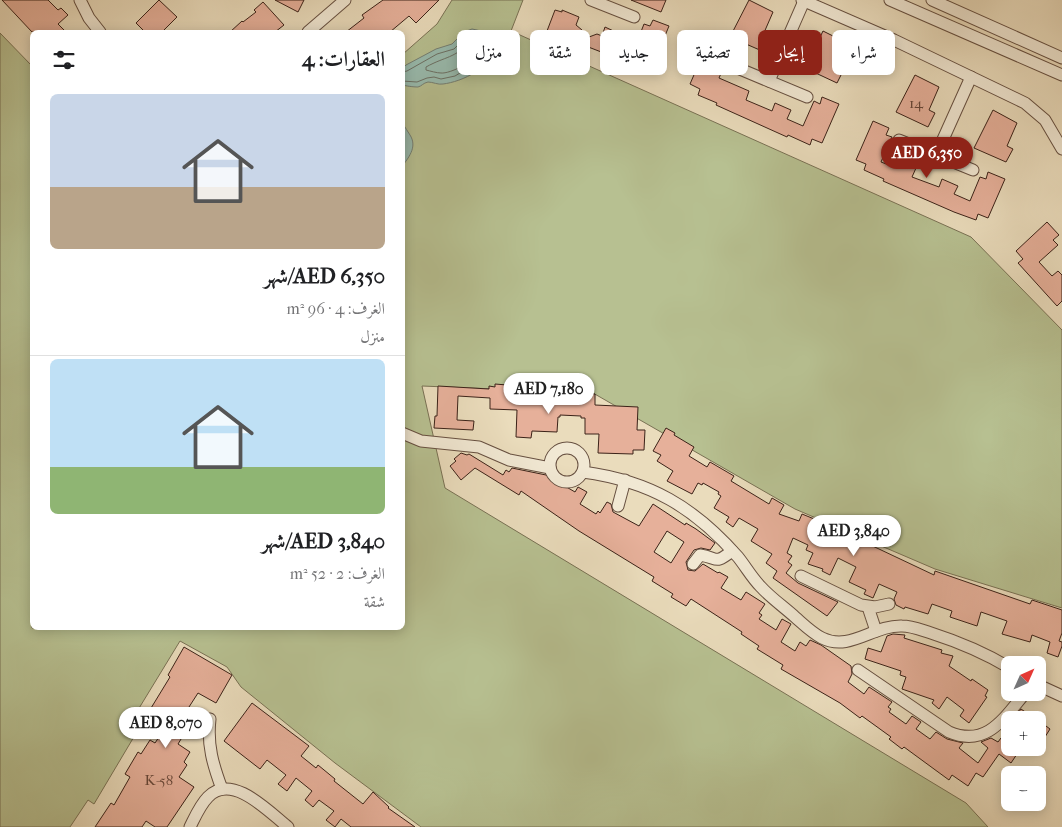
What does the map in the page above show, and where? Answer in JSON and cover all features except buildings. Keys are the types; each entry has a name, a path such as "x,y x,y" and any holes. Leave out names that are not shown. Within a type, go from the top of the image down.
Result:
{"street":[{"path":"80,0 89,18 98,30"},
{"path":"769,81 803,0 894,40 1017,98 1045,120 1062,149"},
{"path":"890,0 1062,76"},
{"path":"932,0 1062,58"},
{"path":"597,1 634,17"},
{"path":"310,30 341,2"},
{"path":"748,72 807,97"},
{"path":"936,155 970,77"},
{"path":"899,140 973,170"},
{"path":"405,434 421,441 473,446 508,460 550,468"},
{"path":"572,448 577,451 584,461 583,472 576,480 565,483 555,478 550,468 552,457 560,449 572,448"},
{"path":"583,472 625,480 658,493 688,510 715,532 762,588 809,630 823,638 847,642 876,631 901,626 918,629 974,649 1001,663"},
{"path":"618,506 625,480"},
{"path":"693,564 700,555 718,560 732,551"},
{"path":"802,576 861,605 875,607 889,604"},
{"path":"868,607 876,631"},
{"path":"858,670 949,732 966,737 984,734 992,730 1018,701"},
{"path":"1046,689 1062,696"},
{"path":"210,719 209,749 222,789"},
{"path":"190,827 210,794 222,789 237,790 244,793 288,827"}],"green space":[{"path":"452,0 523,0 511,30 457,30 457,75 520,75 520,35 530,40 530,75 590,75 590,66 600,71 600,75 609,75 971,237 1062,330 1062,608 935,569 795,509 593,393 422,386 445,488 966,803 988,827 421,827 335,763 241,687 227,667 180,641 130,723 138,730 94,804 88,800 70,827 0,827 0,33 30,64 30,630 405,630 405,52 437,24"}],"water":[{"path":"457,39 457,75 471,75 450,83 428,82 418,87 405,85 406,65 436,49 452,44"},
{"path":"405,127 413,143 410,154 405,162"}]}
